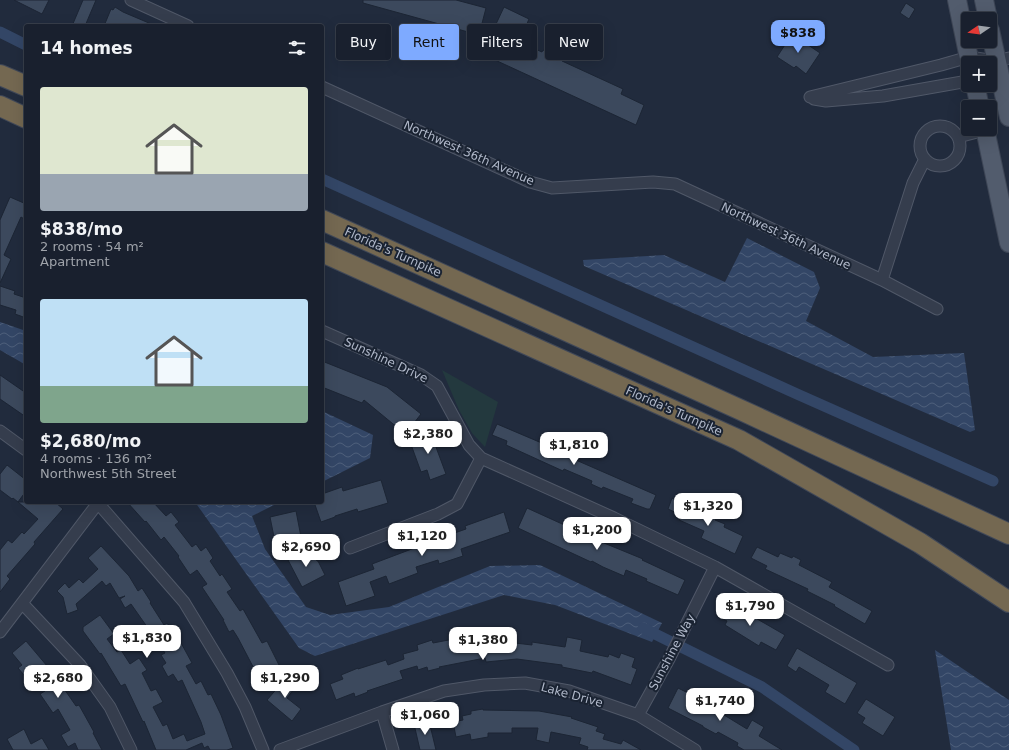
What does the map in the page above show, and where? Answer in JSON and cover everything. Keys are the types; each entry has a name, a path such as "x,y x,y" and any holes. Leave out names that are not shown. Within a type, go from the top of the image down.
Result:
{"highway":[{"path":"0,75 24,85"},
{"path":"0,106 24,117"},
{"name":"Florida's Turnpike","path":"324,221 1009,534"},
{"name":"Florida's Turnpike","path":"324,253 739,440 920,542 1009,602"}],"main road":[{"path":"957,0 969,56"},
{"path":"984,0 987,12"},
{"path":"994,48 1009,117"},
{"path":"986,136 1009,243"}],"street":[{"path":"130,0 184,24"},
{"path":"961,62 880,79 810,97 826,101 883,96 961,81"},
{"path":"880,79 883,96"},
{"name":"Northwest 36th Avenue","path":"324,88 530,182 552,188 653,182 676,184 882,280 937,309"},
{"path":"939,125 945,126 956,133 958,137 960,146 959,153 950,163 943,166 936,166 924,159 921,153 920,141 927,130 939,125"},
{"path":"882,280 913,183 924,159"},
{"name":"Sunshine Drive","path":"324,332 421,375 437,386 469,445 481,458 614,518 715,567 888,665"},
{"path":"0,432 24,449"},
{"path":"350,548 438,514 456,504 481,458"},
{"path":"0,632 96,504"},
{"path":"98,504 184,602 227,673 245,707 263,750"},
{"name":"Sunshine Way","path":"638,715 669,659 715,567"},
{"path":"22,603 80,665 110,707 131,750"},
{"name":"Lake Drive","path":"280,750 382,712 444,691 484,685 525,683 569,691 638,715 695,750"},
{"path":"382,712 393,750"}],"green space":[{"path":"442,370 498,402 485,447 472,433 459,410"}],"water":[{"path":"747,238 814,272 820,288 806,321 873,357 964,353 975,430 970,432 584,266 583,260 664,255 725,282"},
{"path":"0,322 24,330 24,364 0,350"},
{"path":"324,412 373,435 370,458 324,481"},
{"path":"196,504 276,504 252,516 265,549 306,607 330,615 389,607 490,566 540,565 662,623 652,642 555,605 504,595 315,656 299,648"},
{"path":"935,650 1009,700 1009,750 951,750"}],"building":[{"path":"14,0 49,0 42,14"},
{"path":"83,0 96,0 86,24 73,24"},
{"path":"363,0 456,0 486,8 482,24 467,24 467,32 459,29 459,24 439,24 363,3"},
{"path":"906,3 915,9 909,19 900,13"},
{"path":"115,7 151,24 105,24 111,9 113,10"},
{"path":"504,7 529,19 527,24 496,24"},
{"path":"792,34 820,53 806,74 796,66 794,68 777,57"},
{"path":"537,50 542,52 543,50 545,51 545,60 562,60 623,89 621,94 644,105 636,125 495,60 537,60"},
{"path":"10,197 24,203 24,219 21,217 4,255 11,259 0,283 0,220"},
{"path":"0,286 15,291 14,294 24,297 24,317 15,314 16,310 0,305"},
{"path":"324,362 387,387 421,414 407,432 403,422 398,428 364,400 362,403 324,388"},
{"path":"0,375 24,392 24,416 0,399"},
{"path":"497,424 570,455 569,457 656,495 650,509 631,503 633,499 603,487 602,489 591,484 592,481 564,469 563,471 506,445 507,441 492,435"},
{"path":"430,431 446,474 430,480 427,470 421,472 409,439"},
{"path":"7,465 24,478 24,494 18,502 0,490 0,474"},
{"path":"381,480 388,503 358,512 357,509 321,522 315,504 324,504 324,493 342,487 343,491"},
{"path":"672,498 716,518 715,520 725,524 724,527 743,536 735,554 701,538 704,531 679,520 681,515 668,509"},
{"path":"18,502 24,502 24,504 57,504 63,509 7,576 10,579 0,592 0,550 8,540 12,543 22,532 24,534 38,519"},
{"path":"129,504 155,504 166,516 171,512 179,522 175,525 192,547 196,544 201,551 206,547 213,558 210,561 220,576 222,574 232,589 227,592 240,611 243,609 262,643 267,641 282,671 261,682 238,638 233,630 229,632 224,620 202,587 207,584 197,570 190,575 178,557 179,556 164,537 161,540 146,521 145,522"},
{"path":"527,508 643,559 642,560 685,580 678,595 646,581 647,579 626,570 624,576 518,528"},
{"path":"296,511 302,542 276,547 270,517"},
{"path":"504,512 510,532 461,549 463,556 439,564 438,560 416,567 418,573 389,584 386,576 370,582 375,596 346,606 338,582 374,569 372,564 466,529 465,526"},
{"path":"101,546 129,576 138,591 142,588 164,625 167,623 180,641 192,663 186,666 196,684 201,681 208,695 211,694 221,715 233,748 227,750 210,750 208,746 204,748 202,743 186,750 156,750 144,721 143,722 125,684 121,686 101,653 100,654 83,631 83,627 100,615 114,634 107,639 117,652 121,650 130,664 139,658 147,670 142,673 151,691 156,689 163,702 153,707 163,726 167,724 173,739 184,734 187,741 205,734 182,680 178,682 173,674 168,677 162,666 166,663 161,655 165,653 155,638 151,641 146,633 150,631 131,604 125,608 120,599 125,596 119,598 110,583 106,586 102,581 76,604 78,610 67,614 63,597 57,591 65,583 69,588 79,579 83,583 98,569 88,558"},
{"path":"757,547 778,557 780,553 792,558 793,556 801,560 799,565 832,582 829,587 872,611 865,624 834,606 835,605 807,591 808,589 765,569 767,566 751,558"},
{"path":"310,548 325,575 302,587 288,560"},
{"path":"726,601 785,635 776,650 761,642 759,646 725,625 727,621 717,616"},
{"path":"497,630 498,642 514,641 515,643 532,645 532,642 565,647 567,637 582,640 580,651 608,657 609,654 619,658 621,653 635,658 632,667 637,669 631,685 593,671 592,673 562,667 562,665 517,659 486,662 485,658 439,667 440,668 428,671 427,667 418,670 417,666 400,671 403,679 367,691 368,692 355,697 354,693 336,700 330,684 343,679 341,675 358,668 386,660 388,665 404,659 403,654 418,650 417,645 432,640 433,643 459,638 461,645 484,640 483,631"},
{"path":"26,641 53,673 76,706 79,705 102,750 78,750 75,743 68,747 61,735 70,730 58,709 53,713 40,694 45,691 35,677 30,682 18,668 22,665 12,653"},
{"path":"797,648 857,683 845,704 825,692 829,685 799,667 796,672 787,666"},
{"path":"287,677 297,685 287,698 301,709 292,721 267,700"},
{"path":"678,688 714,706 715,704 726,710 724,715 747,729 752,720 764,727 759,736 782,750 744,750 737,746 738,743 718,732 716,734 668,708"},
{"path":"866,699 895,717 883,736 862,723 865,718 857,713"},
{"path":"483,709 539,711 572,717 571,718 598,727 596,731 605,734 603,739 621,744 623,740 641,750 587,750 588,747 579,744 581,738 551,732 549,743 536,740 538,728 512,728 512,733 488,733 488,737 471,740 470,734 456,737 453,722 463,720 462,716 471,714 471,711"},
{"path":"429,721 436,750 420,750 414,724"},
{"path":"24,729 31,744 42,738 49,750 13,750 7,739"}],"waterway":[{"path":"0,32 24,44"},
{"path":"324,180 993,481"},
{"path":"643,628 762,687 854,750"}]}
